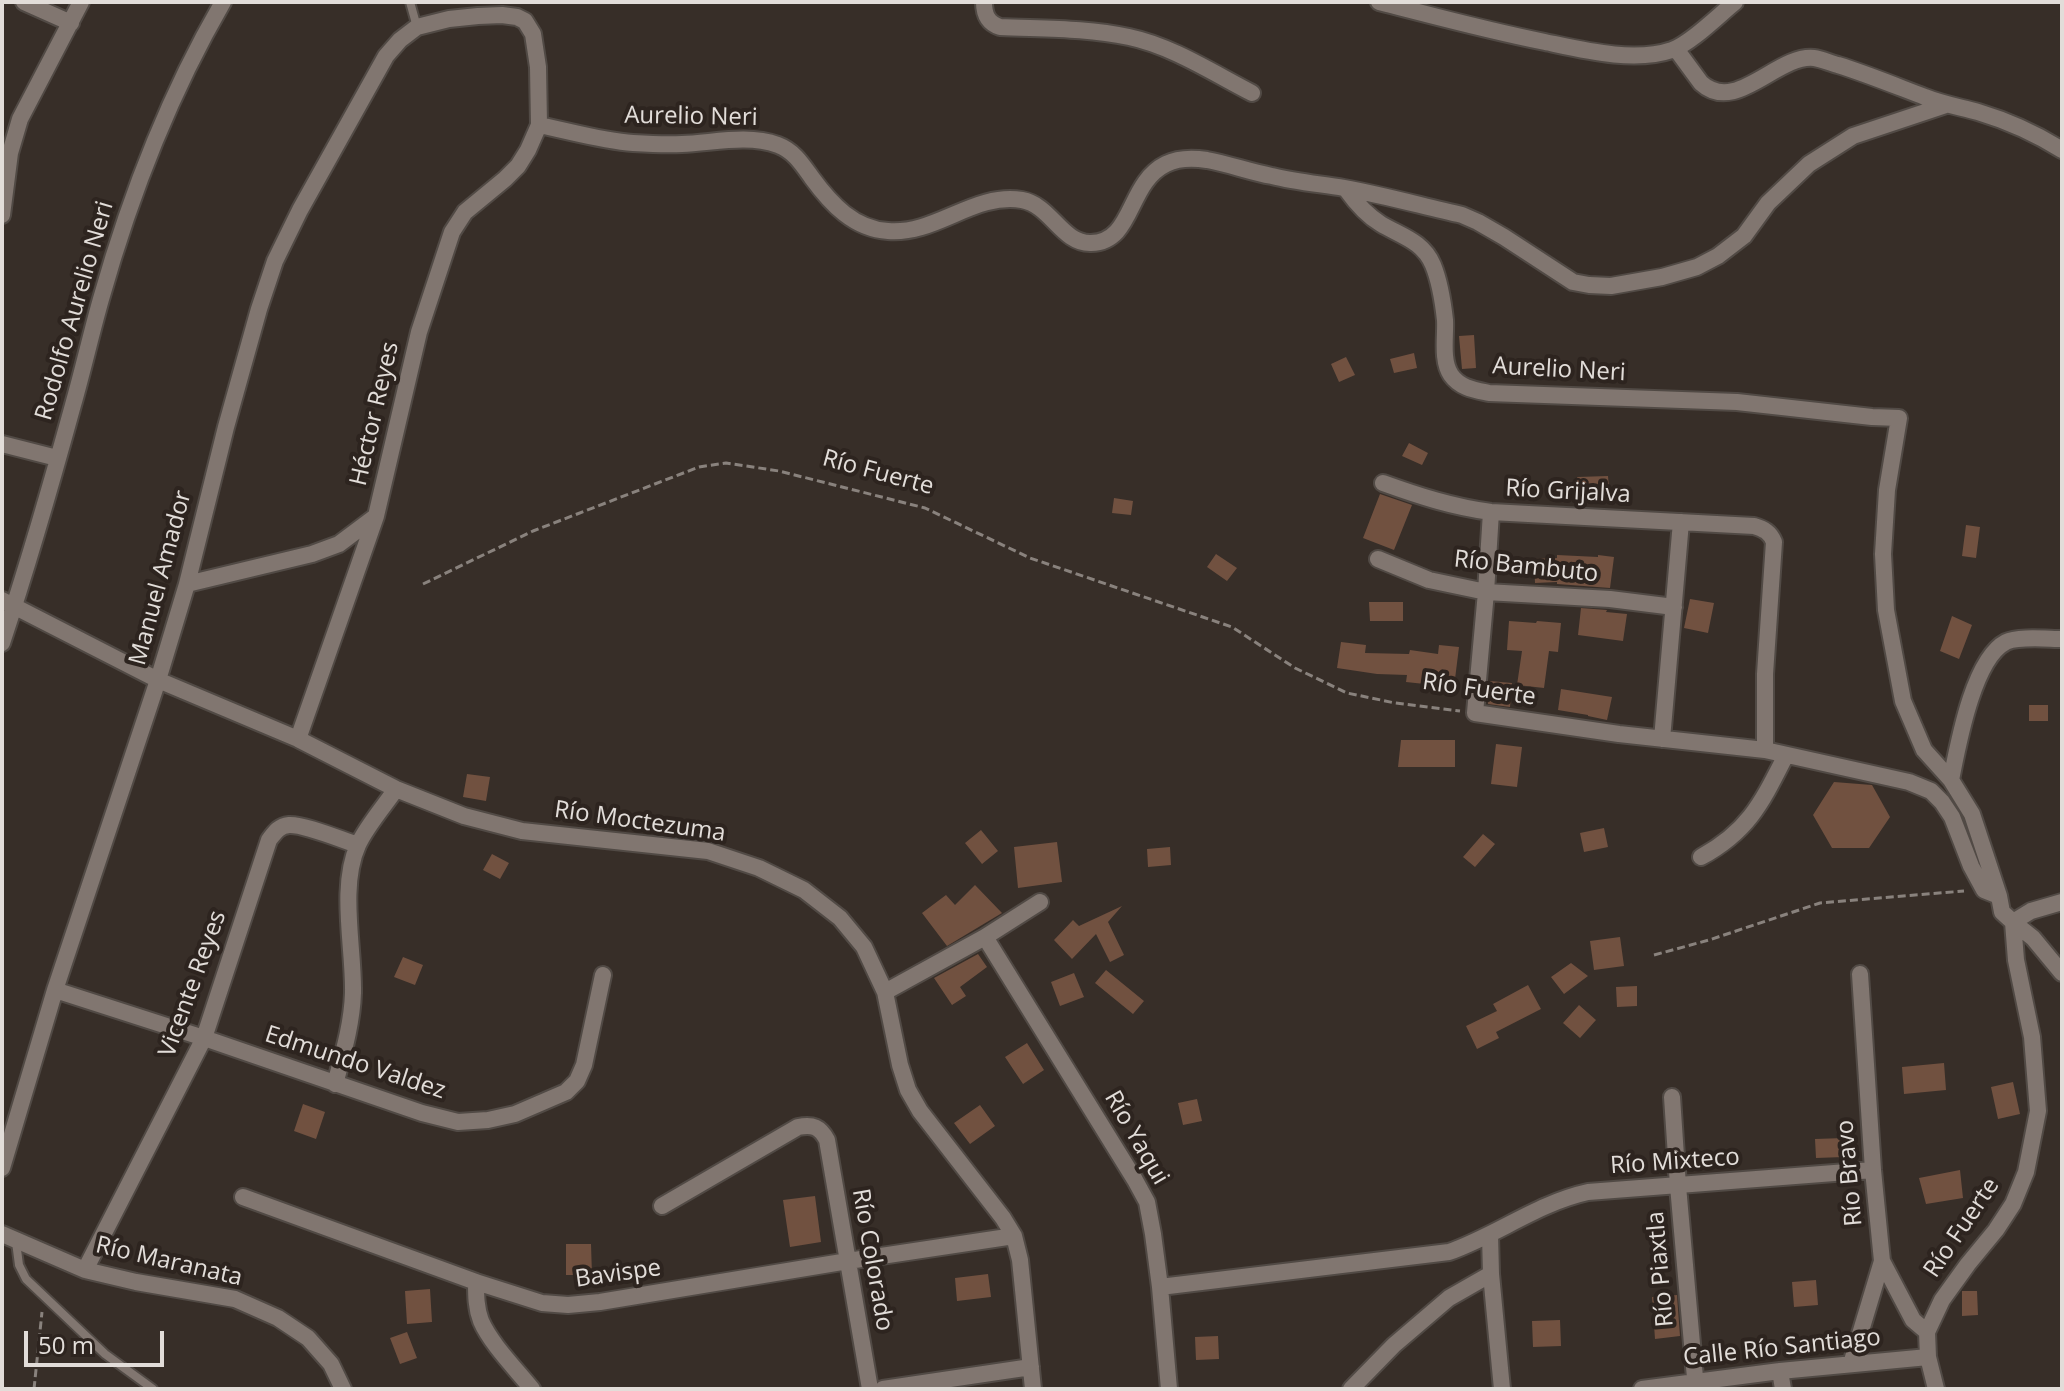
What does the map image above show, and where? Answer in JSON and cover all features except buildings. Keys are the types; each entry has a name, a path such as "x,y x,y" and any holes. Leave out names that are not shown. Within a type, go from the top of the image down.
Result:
{"street":[{"path":"24,2 58,9 71,23"},
{"path":"2,215 6,152 81,2"},
{"name":"Rodolfo Aurelio Neri","path":"2,643 8,603 57,458 129,206 150,150 204,33 223,2"},
{"path":"984,2 986,16 992,24 1000,27 1081,30 1131,37 1168,50 1252,93"},
{"path":"1379,2 1590,52 1642,55 1676,49 1735,2"},
{"path":"417,27 449,19 502,15 525,21 533,34 538,67 539,125"},
{"name":"Manuel Amador","path":"2,1168 55,990 187,584 230,412 275,261 386,56 417,27"},
{"path":"1676,49 1701,83 1721,92 1752,85 1797,60 1814,58 1946,105 1987,115 2037,134 2062,150"},
{"name":"Aurelio Neri","path":"539,125 630,143 680,145 754,139 790,151 840,211 872,229 908,231 928,226 981,203 1008,199 1034,203 1075,239 1087,244 1113,237 1152,172 1186,159 1207,160 1273,177 1346,189 1462,215 1504,237 1573,282 1611,286 1662,277 1697,267 1718,256 1744,236 1768,203 1809,164 1853,136 1946,105"},
{"name":"Héctor Reyes","path":"298,739 376,516 419,332 452,232 465,212 518,166 539,125"},
{"name":"Aurelio Neri","path":"1346,189 1368,215 1412,239 1425,250 1433,264 1445,318 1446,363 1450,373 1468,389 1489,393 1737,402 1899,418 1887,490 1883,554 1886,610 1903,701 1924,750 1951,780"},
{"path":"2,444 57,458"},
{"name":"Río Grijalva","path":"1383,483 1462,509 1764,529 1774,542 1765,674 1765,750"},
{"path":"1475,713 1491,512"},
{"path":"187,584 312,554 339,544 376,516"},
{"path":"1662,739 1681,522"},
{"name":"Río Bambuto","path":"1378,559 1429,580 1486,592 1610,599 1674,607"},
{"name":"Río Moctezuma","path":"8,603 158,680 298,739 396,789 464,816 522,831 708,851 759,868 804,890 840,918 864,947 885,992 908,1090 920,1111 1014,1236 1020,1260 1033,1389"},
{"path":"1992,893 1972,814 1951,780 1965,717 1980,675 1994,650 2009,640 2062,639"},
{"name":"Río Fuerte","path":"1475,713 1765,750 1909,782 1931,791 1952,817 1971,866 2002,912 2013,922 2016,960 2032,1037 2038,1111 2026,1172 2013,1204 1942,1300 1927,1332 1928,1357 1936,1389"},
{"path":"1701,857 1718,848 1760,806 1786,755"},
{"path":"335,1084 351,1020 351,870 358,845 396,789"},
{"name":"Vicente Reyes","path":"85,1270 204,1038 269,840 276,830 287,825 358,845"},
{"path":"885,992 985,937 1040,902"},
{"path":"2062,902 2031,911 2013,922 2033,938 2062,973"},
{"name":"Río Yaqui","path":"985,937 1147,1202 1160,1287 1169,1389"},
{"name":"Río Bravo","path":"1851,1364 1882,1261 1860,974"},
{"name":"Edmundo Valdez","path":"55,990 422,1113 458,1122 515,1114 566,1092 577,1081 584,1065 603,975"},
{"name":"Río Piaxtla","path":"1672,1097 1695,1385"},
{"name":"Río Colorado","path":"662,1206 798,1127 809,1125 822,1131 827,1140 870,1389"},
{"name":"Río Mixteco","path":"1160,1287 1449,1252 1545,1206 1588,1192 1873,1170"},
{"name":"Bavispe","path":"243,1197 476,1282 542,1303 568,1305 1014,1236"},
{"path":"1490,1234 1502,1389"},
{"name":"Río Maranata","path":"9,1238 85,1270 235,1299 278,1318 308,1338 331,1364 343,1389"},
{"path":"1882,1261 1913,1320 1927,1332"},
{"path":"1351,1389 1394,1345 1449,1298 1491,1274"},
{"path":"476,1282 476,1301 482,1322 532,1389"},
{"name":"Calle Río Santiago","path":"1642,1389 1695,1385 1780,1371 1928,1357"},
{"path":"883,1389 1031,1367"},
{"path":"1780,1371 1783,1389"}],"lane":[{"path":"410,2 417,27"},
{"path":"9,1238 26,1279 105,1354 153,1389"}],"path":[{"name":"Río Fuerte","path":"423,584 533,531 699,467 726,463 779,471 925,508 1030,558 1232,627 1295,668 1347,693 1395,703 1475,713"},
{"path":"1654,955 1820,903 1992,893"},
{"path":"34,1389 44,1296"}]}
